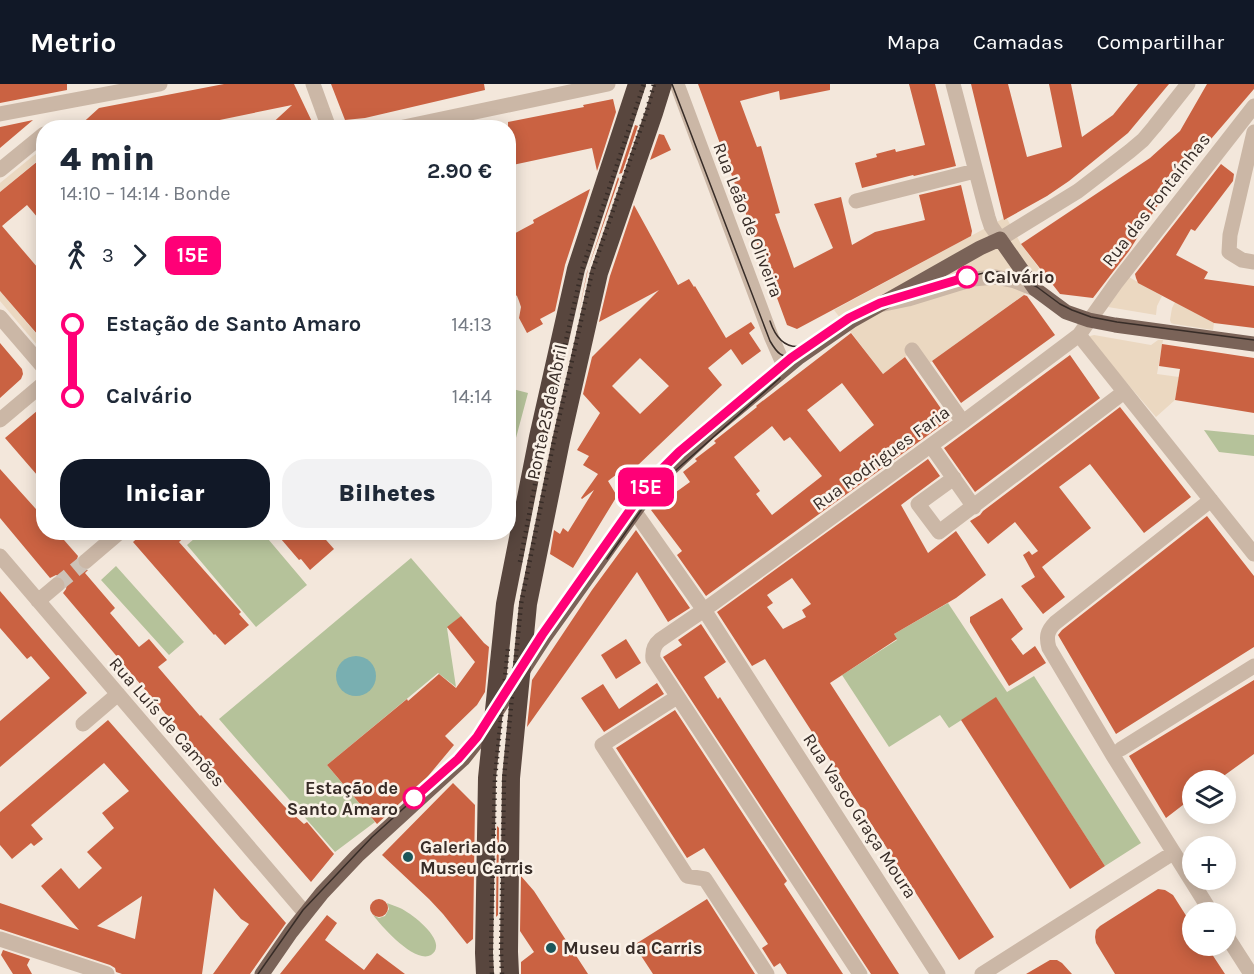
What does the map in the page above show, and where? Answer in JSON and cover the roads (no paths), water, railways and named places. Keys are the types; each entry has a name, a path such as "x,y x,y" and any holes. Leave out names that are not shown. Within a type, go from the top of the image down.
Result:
{"highway":[{"name":"Ponte 25 de Abril","path":"486,974 484,953 487,777 505,604 538,437 576,269 637,84"},
{"name":"Ponte 25 de Abril","path":"510,974 511,778 528,604 561,441 599,273 663,84"}],"main road":[{"path":"262,974 305,913 357,856 463,759 478,740 544,638 655,483 708,433 785,368 851,321 1000,239 1035,289 1066,312 1089,320 1254,344"}],"street":[{"path":"0,114 160,84"},
{"path":"313,84 326,120"},
{"path":"437,120 608,84"},
{"name":"Rua Leão de Oliveira","path":"677,84 785,368"},
{"path":"953,84 988,218 1000,239 1078,191 1130,151 1143,140 1188,84"},
{"path":"47,120 49,105"},
{"name":"Rua das Fontaínhas","path":"1078,334 1254,106"},
{"path":"1254,132 1230,235 1229,252 1242,260 1254,262"},
{"path":"0,170 36,141"},
{"path":"856,201 975,171"},
{"path":"881,304 973,279 996,276 1035,289"},
{"path":"0,317 36,359"},
{"path":"1078,334 1254,554"},
{"name":"Rua Rodrigues Faria","path":"677,697 653,659 655,645 660,640 963,423 1078,334"},
{"path":"912,350 963,423"},
{"path":"0,420 36,390"},
{"path":"954,478 918,504 939,532 1124,392"},
{"path":"931,446 974,507"},
{"path":"1205,902 1049,648 1047,634 1049,628 1055,623 1211,500"},
{"path":"635,512 704,610"},
{"path":"86,561 111,540"},
{"name":"Rua Luís de Camões","path":"0,556 305,913"},
{"path":"38,601 57,585"},
{"name":"Rua Vasco Graça Moura","path":"704,610 938,974"},
{"path":"1121,749 1254,666"},
{"path":"82,724 118,694"},
{"path":"767,974 705,879 687,876 602,745 677,697 860,974"},
{"path":"982,974 1173,853"},
{"path":"0,939 107,974"},
{"path":"1236,951 1251,974"}],"water":[{"path":"356,656 370,662 376,676 370,690 356,696 342,690 336,676 342,662"}],"tunnel":[{"path":"57,585 86,561"}],"tram line":[{"path":"672,84 770,341 780,354 796,357"},
{"path":"258,974 303,910 372,837 458,759 476,737 542,635 652,479 679,452 768,376 849,318 886,302 967,277 997,272 1020,278 1060,304 1091,317 1254,340"},
{"name":"15E","path":"414,798 458,759 477,737 542,635 652,479 679,452 791,358 849,318 880,303 967,277"},
{"path":"770,321 783,342 794,346 807,345"},
{"path":"607,559 658,486 780,378"}],"railway":[{"path":"520,562 544,438 582,270 644,84"},
{"path":"502,974 504,778 521,604 554,440 592,272 654,84"},
{"path":"492,974 495,778 508,648"}],"place":[{"name":"Calvário","path":"967,277"},
{"name":"Estação de Santo Amaro","path":"414,798"},
{"name":"Galeria do Museu Carris","path":"408,857"},
{"name":"Museu da Carris","path":"551,948"}]}
